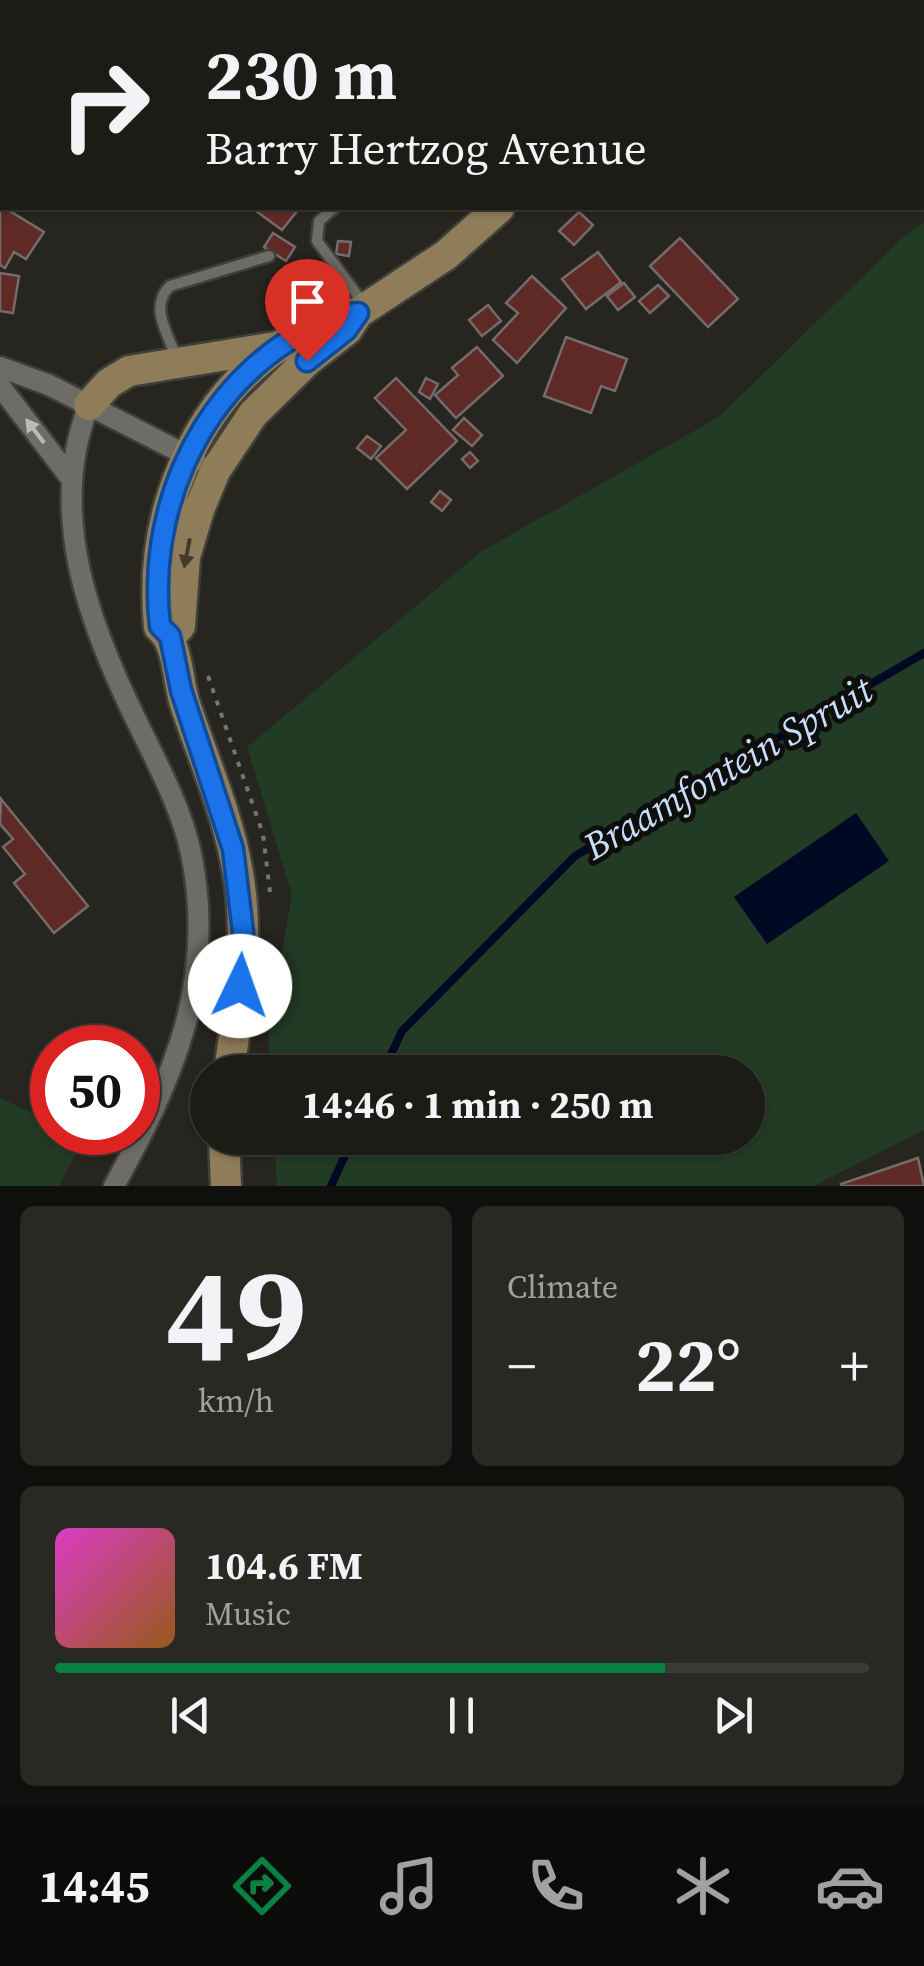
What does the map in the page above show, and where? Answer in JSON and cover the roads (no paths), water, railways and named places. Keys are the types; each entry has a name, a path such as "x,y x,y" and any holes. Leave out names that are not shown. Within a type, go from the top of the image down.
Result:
{"main road":[{"path":"170,636 180,626 190,535 216,471 253,414 307,361 346,330 362,310 446,255 497,210"},
{"path":"231,1055 242,962 239,874 218,792 181,690 170,636 160,626 158,562 166,516 188,456 226,396 278,347 332,315 362,310"},
{"path":"88,405 117,376 278,347"},
{"path":"225,1155 226,1186"}],"street":[{"path":"0,367 88,405 216,471"},
{"path":"0,386 69,476"},
{"path":"88,405 69,476 71,525 91,611 108,659 174,799 190,852 196,891 192,994 179,1056 158,1107 114,1186"}],"lane":[{"path":"332,210 318,222 316,241 362,310"},
{"path":"178,362 158,305 160,296 170,286 269,256"}],"water":[{"path":"856,813 889,861 767,944 734,897"}],"waterway":[{"name":"Braamfontein Spruit","path":"391,1055 402,1031 575,856 924,653"},
{"name":"Braamfontein Spruit","path":"331,1186 345,1155"}]}
